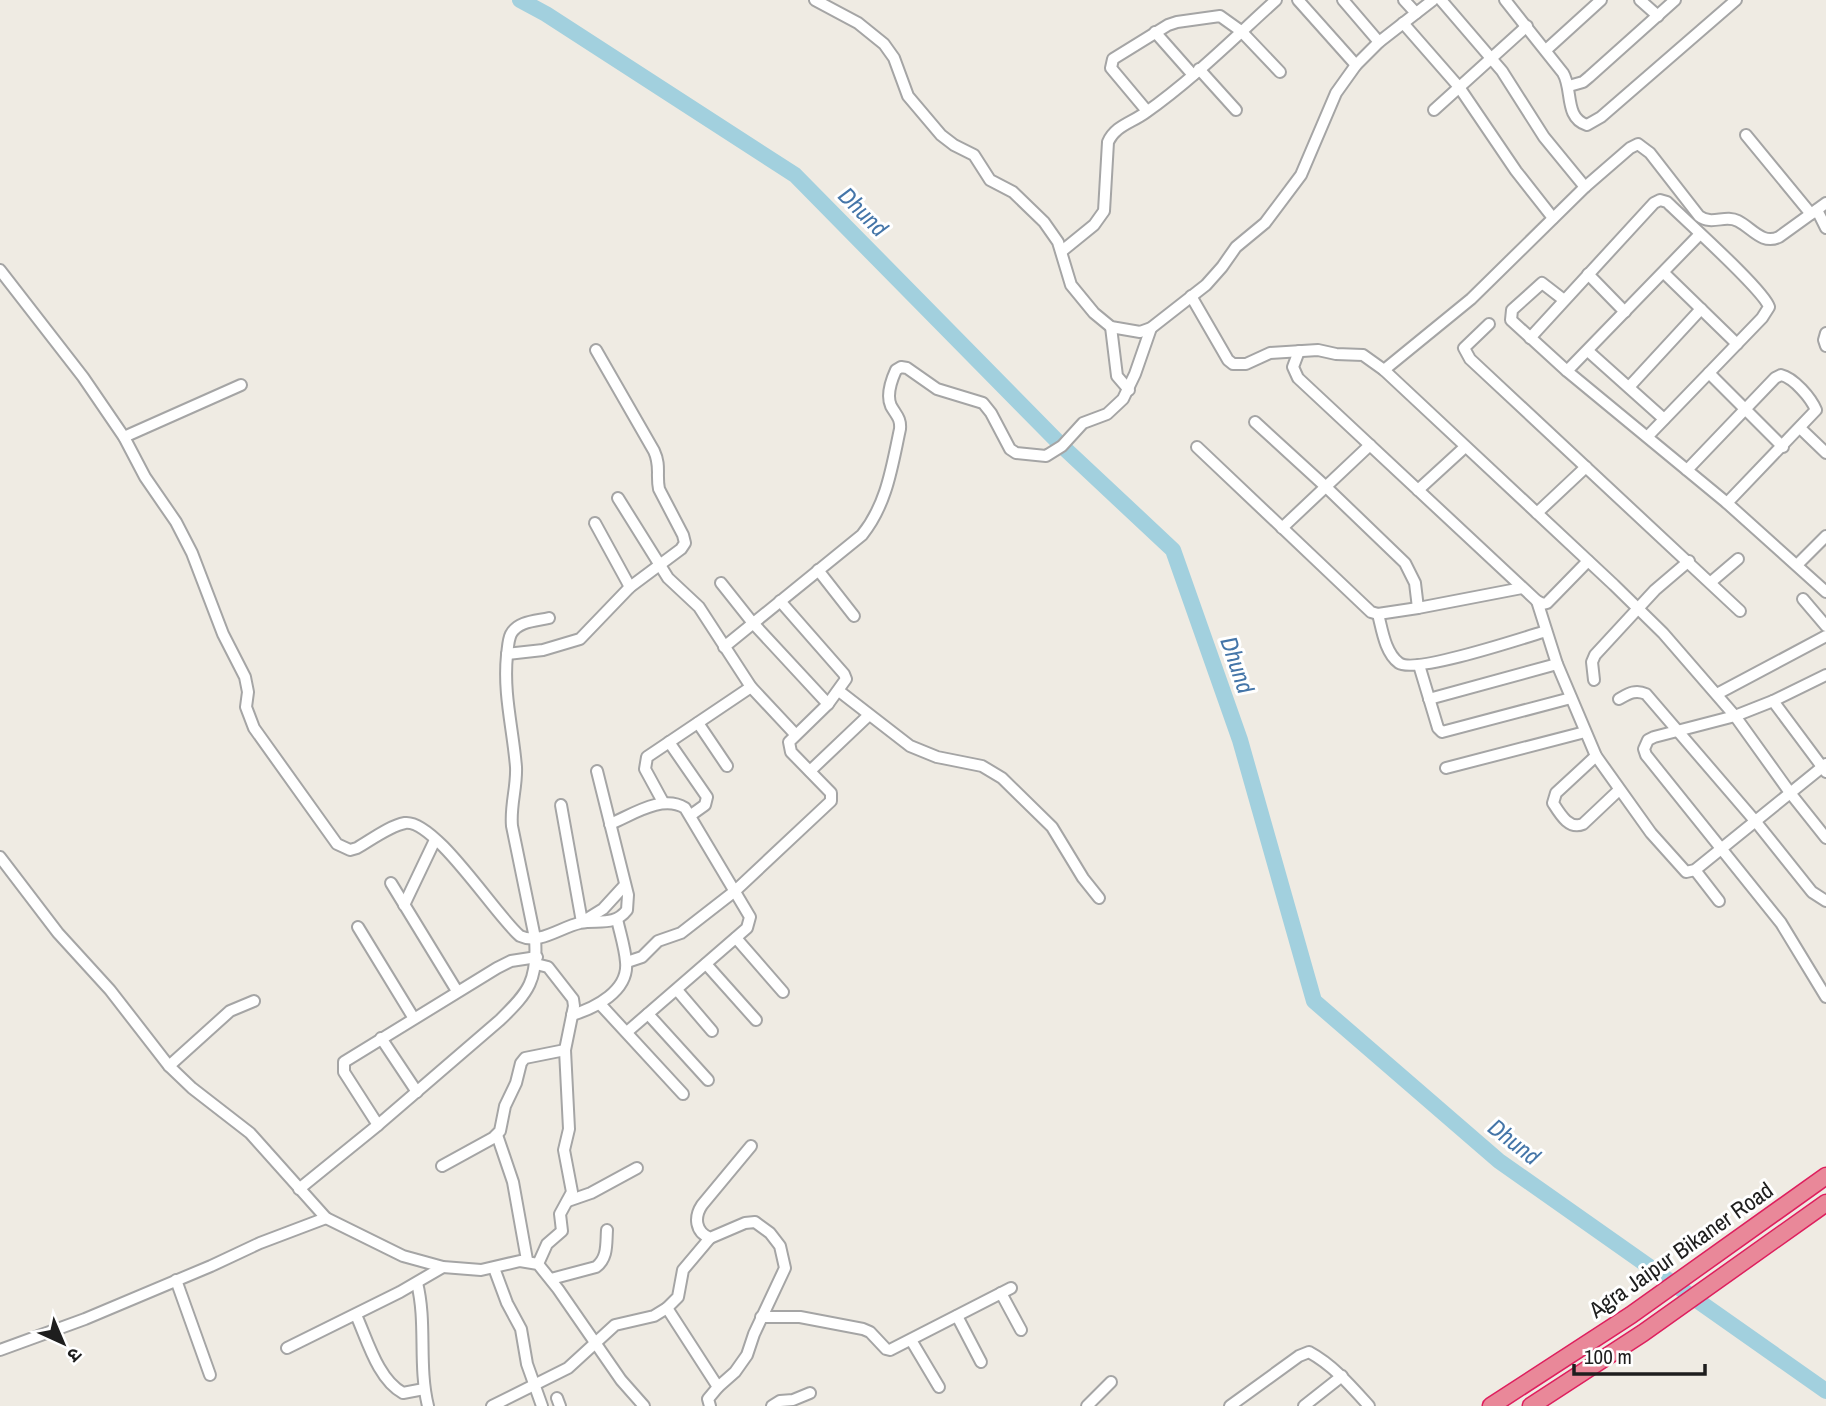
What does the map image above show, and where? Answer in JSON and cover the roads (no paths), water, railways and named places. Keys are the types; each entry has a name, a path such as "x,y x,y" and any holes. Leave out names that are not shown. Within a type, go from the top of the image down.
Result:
{"highway":[{"name":"Agra Jaipur Bikaner Road","path":"1492,1406 1631,1315 1826,1176"},
{"name":"Agra Jaipur Bikaner Road","path":"1536,1405 1826,1203"}],"street":[{"path":"815,0 858,23 884,44 894,58 908,96 948,141 974,155 990,180 1013,192 1044,222 1062,251 1071,285 1077,295 1111,327 1129,332 1151,328 1191,296 1214,276 1236,247 1265,223 1294,187 1336,93 1356,65 1379,42 1433,0"},
{"path":"1062,251 1094,225 1104,211 1108,142 1116,129 1147,111 1196,72 1276,0"},
{"path":"1298,0 1356,65"},
{"path":"1343,0 1379,42"},
{"path":"1404,0 1416,13"},
{"path":"1441,0 1509,80 1544,137 1585,187"},
{"path":"1505,0 1563,73 1569,86 1571,109 1583,124 1593,123 1736,0"},
{"path":"1546,50 1601,0"},
{"path":"1640,0 1658,16"},
{"path":"1569,86 1583,82 1675,0"},
{"path":"1147,111 1110,64 1113,59 1177,22 1214,16 1225,19 1241,31 1280,72"},
{"path":"1403,23 1459,88 1516,171 1553,218"},
{"path":"1434,110 1527,26"},
{"path":"1155,33 1236,110"},
{"path":"1746,135 1818,209 1826,228"},
{"path":"1384,370 1471,299 1585,187 1638,144 1650,153 1704,220 1731,219 1772,240 1818,209"},
{"path":"1530,338 1654,203 1660,200 1667,202 1768,302 1767,312 1648,436"},
{"path":"1567,371 1700,233"},
{"path":"0,270 83,377 124,437 192,554 223,634 246,677 246,707 254,728 337,844 350,850 405,823 414,824 435,840 466,872 513,930 526,939 540,937 582,922 603,909 625,885"},
{"path":"1664,273 1737,344"},
{"path":"1588,275 1625,312"},
{"path":"1564,300 1542,283 1512,310 1510,320 1567,371 1727,503 1826,592"},
{"path":"1191,296 1233,364 1246,364 1270,353 1318,350 1363,355 1384,370 1639,609 1735,716 1826,838"},
{"path":"1629,387 1701,309"},
{"path":"1489,324 1468,343 1464,348 1465,352 1740,611"},
{"path":"1111,327 1117,376 1129,390"},
{"path":"723,647 862,535 878,514 887,488 901,421 888,397 896,370 907,368 937,389 983,403 1010,449 1036,457 1046,456 1055,451 1083,423 1115,408 1129,390 1151,328"},
{"path":"1826,333 1826,346"},
{"path":"507,654 543,650 580,639 630,587 681,549 685,542 659,489 657,482 660,468 654,451 597,350"},
{"path":"1299,351 1293,367 1298,379 1537,601 1548,603 1588,561"},
{"path":"1588,351 1664,419"},
{"path":"1709,373 1783,447"},
{"path":"1687,470 1775,378 1787,376 1812,402 1816,410 1727,503"},
{"path":"124,437 241,385"},
{"path":"1255,422 1405,563 1415,583 1418,608"},
{"path":"1801,428 1826,453"},
{"path":"1282,528 1370,445"},
{"path":"1197,447 1365,608 1378,614 1522,588"},
{"path":"1418,490 1465,447"},
{"path":"1536,513 1586,467"},
{"path":"618,498 659,566 671,582 699,607 751,687 795,734"},
{"path":"595,523 630,587"},
{"path":"1797,565 1824,543"},
{"path":"1711,582 1738,559"},
{"path":"1594,680 1592,662 1595,655 1661,584 1689,561"},
{"path":"818,570 854,616"},
{"path":"721,583 752,622 828,704"},
{"path":"1803,599 1826,626"},
{"path":"626,962 642,957 658,941 681,933 735,891 831,801 831,793 789,748 789,742 828,704 846,680 844,674 780,601"},
{"path":"1537,601 1557,664 1596,756 1619,790 1682,870 1690,873 1695,870 1825,768 1773,701"},
{"path":"1378,614 1384,638 1400,664 1419,665 1546,631"},
{"path":"299,1189 379,1125 518,1003 532,984 541,963 540,937 510,813 516,768 505,690 511,634 516,627 524,623 549,618"},
{"path":"1717,694 1826,636"},
{"path":"1429,699 1557,664"},
{"path":"1419,665 1438,728 1442,732 1571,698"},
{"path":"1826,675 1735,716 1654,737 1648,740 1644,749 1781,923 1826,998"},
{"path":"663,802 644,763 647,757 751,687"},
{"path":"839,691 910,746 937,757 992,770 1052,827 1083,878 1099,898"},
{"path":"1619,699 1633,692 1646,694 1812,891 1826,901"},
{"path":"810,771 869,715"},
{"path":"698,723 727,766"},
{"path":"1446,768 1585,732"},
{"path":"669,742 707,797 705,805 691,815"},
{"path":"1596,756 1556,793 1553,803 1556,808 1571,826 1577,827 1619,790"},
{"path":"582,922 600,923 617,919 627,909 628,895 597,771"},
{"path":"610,824 663,802 679,804 691,815 750,917 747,928 626,1032"},
{"path":"561,805 582,922"},
{"path":"404,905 435,840"},
{"path":"0,857 58,933 110,990 169,1066 192,1088 250,1132 326,1217 403,1256 443,1267 481,1270 532,1262 562,1231 559,1214 572,1192 564,1158 569,1129 565,1050 573,999 541,963 510,961 457,990 348,1058 343,1067 379,1125"},
{"path":"1695,870 1719,901"},
{"path":"391,883 457,990"},
{"path":"572,1015 600,1004 624,979 626,962 617,919"},
{"path":"358,928 413,1017"},
{"path":"736,937 783,992"},
{"path":"706,964 756,1020"},
{"path":"677,990 712,1031"},
{"path":"169,1066 230,1011 254,1001"},
{"path":"600,1004 683,1094"},
{"path":"648,1014 708,1080"},
{"path":"381,1038 416,1092"},
{"path":"442,1166 497,1135 521,1063 531,1056 565,1050"},
{"path":"497,1135 513,1182 532,1262 551,1279 621,1380 644,1406"},
{"path":"710,1238 705,1236 697,1224 698,1211 751,1146"},
{"path":"568,1201 598,1189 637,1168"},
{"path":"0,1350 85,1319 326,1217"},
{"path":"492,1406 568,1368 615,1325 654,1316 667,1308 678,1297 683,1270 710,1238 745,1223 755,1222 770,1233 780,1246 785,1268 761,1317 747,1355 708,1399 710,1406"},
{"path":"551,1279 596,1267 601,1263 604,1259 607,1230"},
{"path":"287,1348 356,1315 443,1267"},
{"path":"494,1268 507,1303 521,1329 527,1364 542,1406"},
{"path":"176,1280 210,1375"},
{"path":"417,1283 422,1313 424,1389 428,1406"},
{"path":"761,1317 800,1317 863,1329 890,1350 1006,1290 1021,1330"},
{"path":"667,1308 718,1387"},
{"path":"356,1315 379,1365 392,1385 403,1393 424,1389"},
{"path":"957,1316 981,1362"},
{"path":"911,1340 939,1387"},
{"path":"1230,1406 1299,1356 1309,1352 1321,1358 1342,1376 1370,1406"},
{"path":"1304,1406 1342,1376"},
{"path":"1087,1406 1111,1382"},
{"path":"772,1406 780,1401 793,1400 810,1393"}],"waterway":[{"name":"Dhund","path":"520,0 546,14 795,175 1062,446 1173,550 1240,740 1314,1001 1499,1161 1826,1391"}]}
